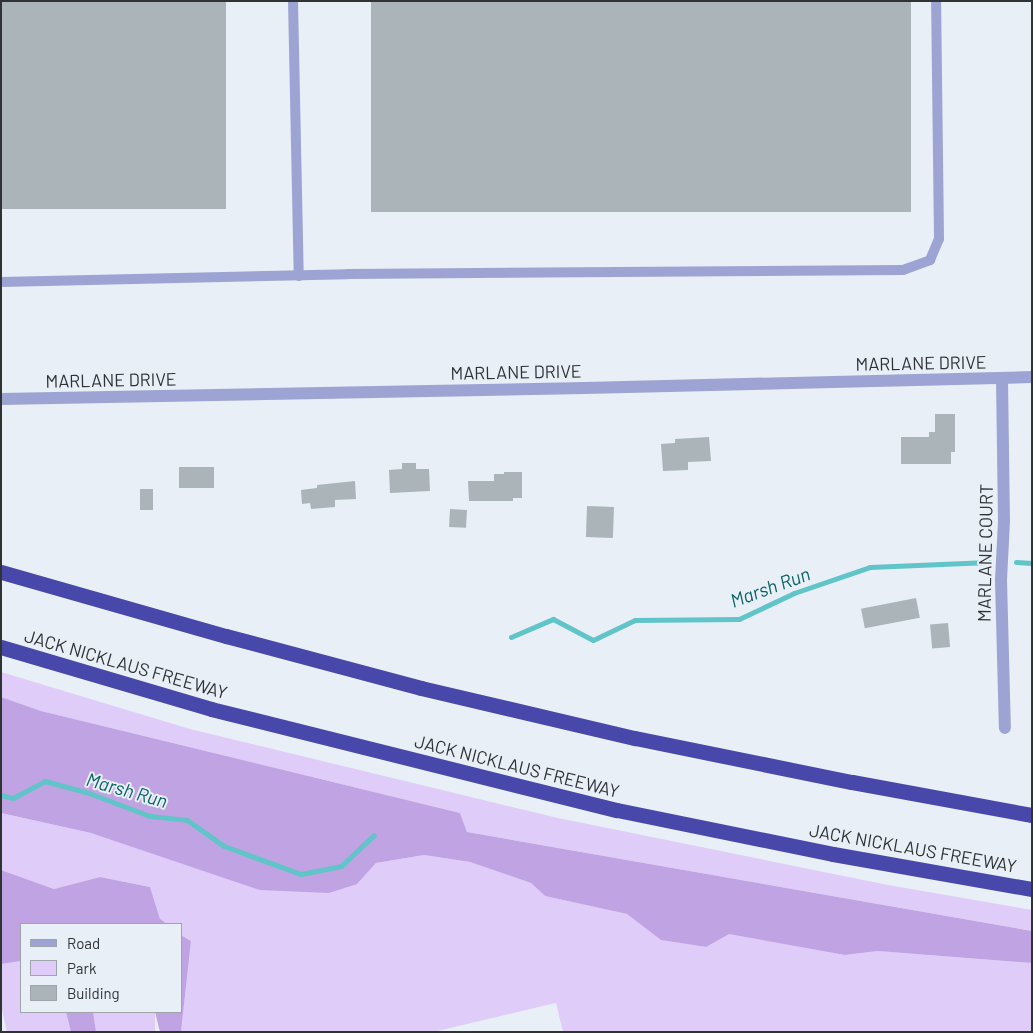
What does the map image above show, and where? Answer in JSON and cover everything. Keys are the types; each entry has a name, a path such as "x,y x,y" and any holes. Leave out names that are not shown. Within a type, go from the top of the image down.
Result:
{"highway":[{"path":"1,572 216,634 421,688 645,740 852,782 1032,815"},
{"name":"JACK NICKLAUS FREEWAY","path":"1,647 211,709 617,810 833,854 1032,889"}],"street":[{"name":"MARLANE DRIVE","path":"1,399 1032,377"},
{"name":"MARLANE COURT","path":"1002,379 1004,521 1001,580 1005,728"}],"lane":[{"path":"293,1 298,276"},
{"path":"1,282 298,276 903,270 930,260 940,239 936,1"}],"green space":[{"path":"1,672 190,729 558,818 888,885 1032,910 1032,931 467,832 460,813 41,711 1,697"},
{"path":"1,813 91,833 357,884 376,863 424,855 470,862 531,883 545,896 627,914 662,940 706,947 729,933 845,955 878,951 1032,963 1032,1032 563,1032 556,1003 433,1032 181,1032 191,941 182,936 182,923 165,923 160,920 150,887 100,877 54,889 1,870"},
{"path":"20,961 20,1013 66,1013 71,1032 7,1032 1,1005 1,964"},
{"path":"93,1013 155,1013 155,1032 93,1032"}],"shaded area":[{"path":"1,697 41,711 460,813 467,832 1032,931 1032,963 878,951 845,955 729,934 706,947 661,940 627,914 545,896 531,883 470,862 424,855 376,863 357,884 329,893 260,890 91,833 1,813"},
{"path":"1,870 54,889 100,877 150,887 160,919 166,923 20,923 20,961 1,964"},
{"path":"182,936 191,941 181,1032 160,1032 155,1013 182,1013"},
{"path":"66,1013 93,1013 96,1032 71,1032"}],"building":[{"path":"1,1 226,1 226,209 1,209"},
{"path":"371,1 911,1 911,212 371,212"},
{"path":"935,414 955,414 955,452 951,452 951,464 901,464 901,437 929,437 929,432 935,432"},
{"path":"709,437 711,461 688,462 688,470 663,471 661,444 675,443 675,439"},
{"path":"402,463 416,463 416,469 429,469 430,491 390,493 389,470 402,469"},
{"path":"179,467 214,467 214,488 179,488"},
{"path":"504,472 522,472 522,498 513,498 513,501 469,501 468,481 494,481 494,474 504,474"},
{"path":"355,481 356,499 335,500 335,507 311,509 310,503 302,504 301,490 317,488 317,485"},
{"path":"140,489 153,489 153,510 140,510"},
{"path":"587,506 614,507 613,538 586,537"},
{"path":"450,509 467,510 466,528 449,527"},
{"path":"916,598 920,618 865,628 861,609"},
{"path":"948,623 950,647 932,648 930,625"}],"waterway":[{"name":"Marsh Run","path":"511,637 553,619 593,640 635,620 739,619 794,593 870,567 989,562"},
{"name":"Marsh Run","path":"1016,562 1032,563"},
{"name":"Marsh Run","path":"1,795 13,798 45,781 89,793 150,816 187,820 224,846 301,874 341,866 374,835"}]}
